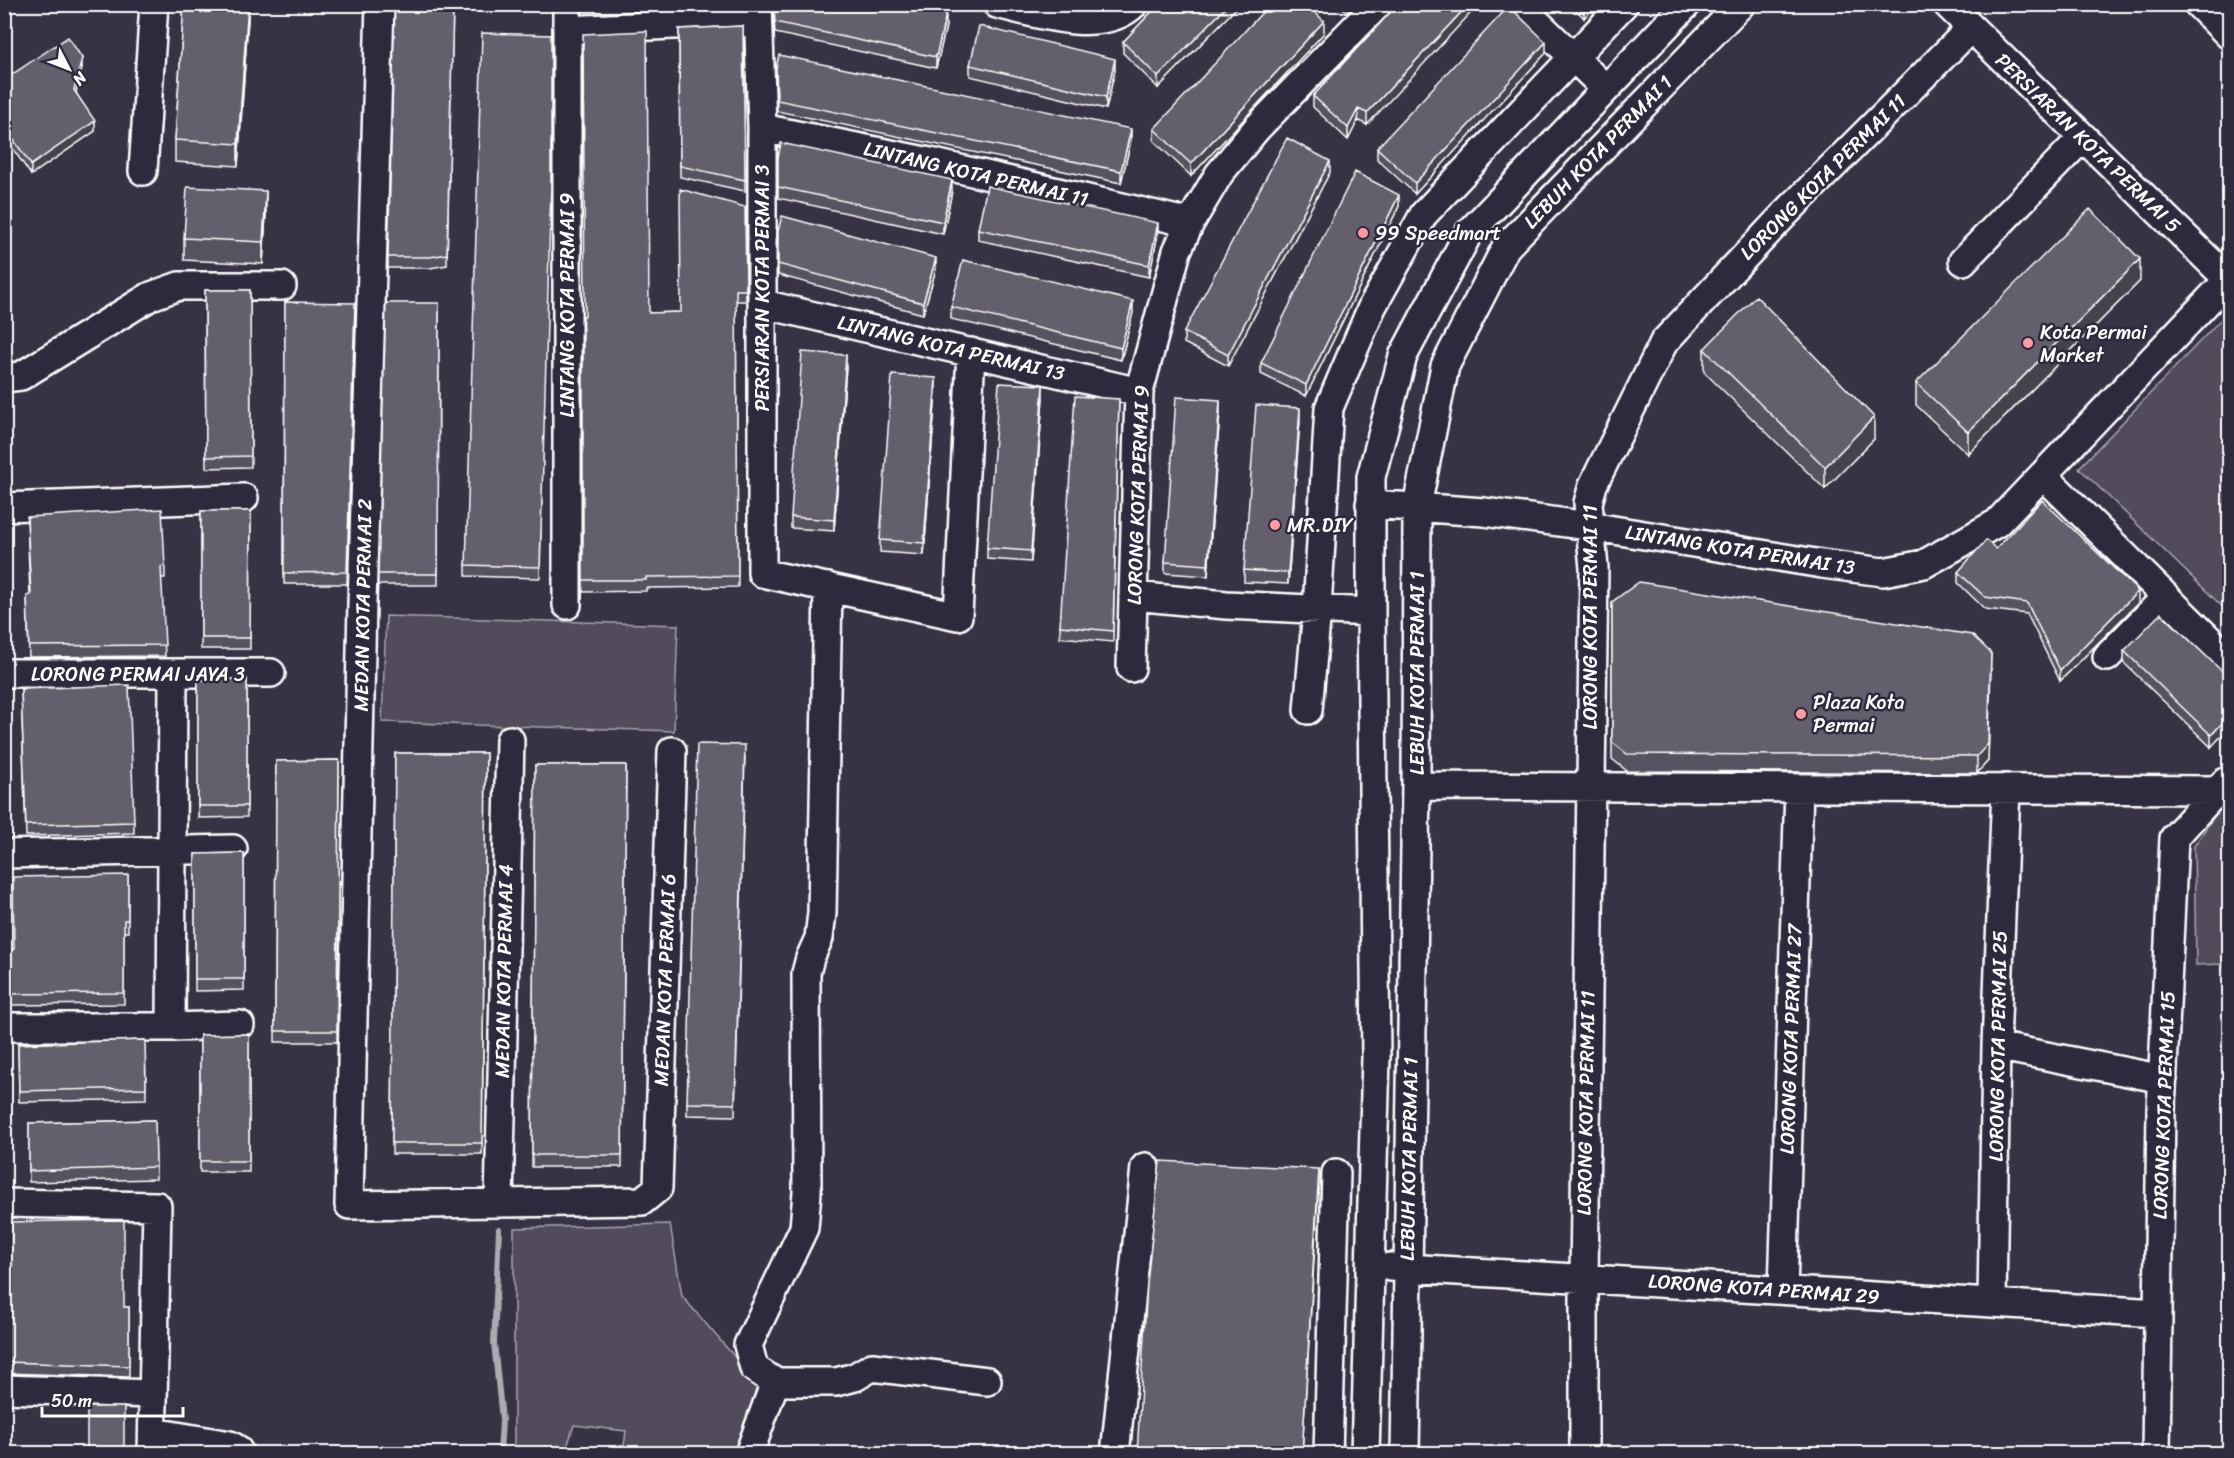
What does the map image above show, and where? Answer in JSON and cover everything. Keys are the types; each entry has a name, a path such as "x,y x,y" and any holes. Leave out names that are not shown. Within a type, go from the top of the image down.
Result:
{"street":[{"path":"143,171 154,4"},
{"name":"MEDAN KOTA PERMAI 2","path":"380,4 362,604 349,1205 499,1202"},
{"path":"997,4 1055,17 1099,21 1125,13 1134,4"},
{"name":"LORONG KOTA PERMAI 9","path":"1131,668 1139,392 1177,251 1190,223 1219,174 1257,128 1378,4"},
{"path":"1518,4 1606,89"},
{"path":"1308,710 1317,609 1329,408 1372,307 1424,214 1624,4"},
{"name":"LEBUH KOTA PERMAI 1","path":"1365,1454 1376,1056 1371,477 1403,356 1468,234 1687,4"},
{"name":"LEBUH KOTA PERMAI 1","path":"1405,1454 1416,786 1417,506 1445,366 1506,247 1741,4"},
{"name":"PERSIARAN KOTA PERMAI 5","path":"1947,4 2229,280"},
{"path":"2198,4 2229,36"},
{"path":"567,17 758,13"},
{"name":"PERSIARAN KOTA PERMAI 3","path":"758,13 762,128 762,573 828,588"},
{"name":"LINTANG KOTA PERMAI 9","path":"567,17 567,605"},
{"name":"LORONG KOTA PERMAI 11","path":"1584,1454 1584,1278 1594,568 1588,503 1593,485 1664,342 1791,209 1971,28"},
{"name":"LINTANG KOTA PERMAI 11","path":"762,128 930,162 1190,223"},
{"path":"1963,261 2082,137"},
{"name":"LINTANG KOTA PERMAI 13","path":"1370,504 1484,512 1883,572 1924,564 1997,523 2229,280"},
{"path":"4,378 21,376 151,296 179,286 282,286"},
{"name":"LINTANG KOTA PERMAI 13","path":"763,304 1139,392"},
{"path":"971,352 958,616 828,588 822,914 819,938 806,973 807,1192 804,1228 748,1345 754,1368 776,1382 836,1382 855,1377 872,1367 987,1381"},
{"path":"2043,475 2229,660"},
{"path":"4,507 244,498"},
{"path":"1134,596 1226,605 1371,612"},
{"path":"2107,657 2166,597"},
{"name":"LORONG PERMAI JAYA 3","path":"4,673 173,675 271,673"},
{"path":"171,1028 173,675"},
{"name":"MEDAN KOTA PERMAI 4","path":"499,1202 510,740"},
{"name":"MEDAN KOTA PERMAI 6","path":"499,1202 642,1201 658,1188 672,751"},
{"path":"1416,786 2006,788 2224,784"},
{"name":"LORONG KOTA PERMAI 15","path":"2156,1454 2163,1079 2174,838 2224,784"},
{"name":"LORONG KOTA PERMAI 27","path":"1783,1290 1799,788"},
{"name":"LORONG KOTA PERMAI 25","path":"1992,1303 1996,1046 2006,788"},
{"path":"4,854 233,849"},
{"path":"4,1027 171,1028 240,1025"},
{"path":"1996,1046 2163,1079"},
{"path":"1115,1454 1145,1167"},
{"path":"1328,1454 1336,1173"},
{"path":"4,1203 157,1206 153,1443 230,1445 240,1454"},
{"name":"LORONG KOTA PERMAI 29","path":"1369,1265 2158,1313"},
{"path":"749,1454 776,1382"},
{"path":"4,1389 153,1394"}],"shaded area":[{"path":"2224,316 2230,322 2229,613 2079,468"},
{"path":"386,616 678,625 674,731 382,722"},
{"path":"2229,800 2229,1022 2224,964 2196,965 2194,846 2217,812"},
{"path":"670,1224 682,1296 763,1390 737,1453 623,1453 626,1431 574,1425 565,1453 514,1453 514,1228"}],"building":[{"path":"184,4 248,4 238,144 175,140"},
{"path":"395,4 453,4 447,254 430,257 388,257"},
{"path":"774,4 900,4 946,14 936,57 775,22"},
{"path":"1159,4 1229,4 1158,77 1123,42"},
{"path":"1270,4 1306,4 1324,21 1191,164 1154,129"},
{"path":"1398,4 1469,4 1367,113 1358,109 1348,128 1313,96"},
{"path":"1509,6 1546,42 1415,183 1377,148"},
{"path":"743,26 745,180 680,166 679,29"},
{"path":"979,26 1115,59 1106,97 970,65"},
{"path":"647,31 649,313 681,312 680,189 745,207 746,290 736,290 738,576 583,580 583,316 585,316 583,34"},
{"path":"482,33 551,35 551,183 540,567 466,565"},
{"path":"68,37 82,58 74,90 95,121 31,165 4,126 4,80"},
{"path":"779,55 1131,129 1121,171 777,100 776,68"},
{"path":"1287,138 1330,161 1228,355 1184,332"},
{"path":"781,143 952,180 943,222 778,187 778,158"},
{"path":"1355,172 1399,195 1306,385 1261,363"},
{"path":"987,186 1158,223 1149,265 978,229"},
{"path":"187,187 266,191 263,242 184,238"},
{"name":"Kota Permai Market","path":"2090,209 2140,259 1968,432 1916,383"},
{"path":"782,216 936,258 923,303 778,264 778,231"},
{"path":"963,260 1133,301 1121,348 951,307"},
{"path":"205,290 250,290 251,456 206,457"},
{"path":"1756,296 1874,417 1825,467 1704,349"},
{"path":"285,302 355,303 347,572 284,573"},
{"path":"386,303 439,303 438,574 378,574"},
{"path":"802,352 846,355 834,520 791,517"},
{"path":"892,375 936,378 924,543 880,540"},
{"path":"999,383 1043,385 1031,551 987,548"},
{"path":"1075,396 1119,399 1113,631 1060,626"},
{"path":"1176,397 1220,400 1208,565 1165,562"},
{"path":"1256,405 1300,408 1288,573 1244,570"},
{"path":"2042,500 2138,591 2060,670 2027,603 1985,597 1958,572 1986,540 1996,549"},
{"path":"162,509 165,566 161,567 165,645 29,646 27,596 31,595 27,517"},
{"path":"201,511 251,511 250,638 201,638"},
{"name":"Plaza Kota Permai","path":"1639,582 1972,635 1991,653 1988,744 1977,756 1627,754 1612,742 1612,602"},
{"path":"2161,613 2229,678 2229,716 2211,735 2124,651"},
{"path":"247,679 247,806 198,806 198,680"},
{"path":"129,685 134,822 26,825 21,689"},
{"path":"697,744 745,745 735,1104 687,1103"},
{"path":"395,753 486,753 482,1143 392,1143"},
{"path":"339,760 337,1031 275,1031 276,761"},
{"path":"535,765 626,765 622,1155 532,1155"},
{"path":"244,853 244,979 195,979 195,854"},
{"path":"128,875 128,920 124,920 124,993 9,994 9,949 14,949 13,877"},
{"path":"249,1034 249,1161 200,1161 200,1035"},
{"path":"145,1040 146,1088 19,1091 18,1044"},
{"path":"155,1120 156,1167 29,1171 29,1123"},
{"path":"1160,1161 1319,1169 1302,1454 1137,1454 1147,1284"},
{"path":"124,1220 124,1307 129,1307 129,1366 4,1362 4,1222"},
{"path":"87,1407 124,1407 124,1454 87,1454"}],"waterway":[{"path":"499,1229 494,1343 502,1420 500,1454"}],"place":[{"name":"99 Speedmart","path":"1363,233"},
{"name":"Kota Permai Market","path":"2028,343"},
{"name":"MR.DIY","path":"1275,525"},
{"name":"Plaza Kota Permai","path":"1801,714"}]}
